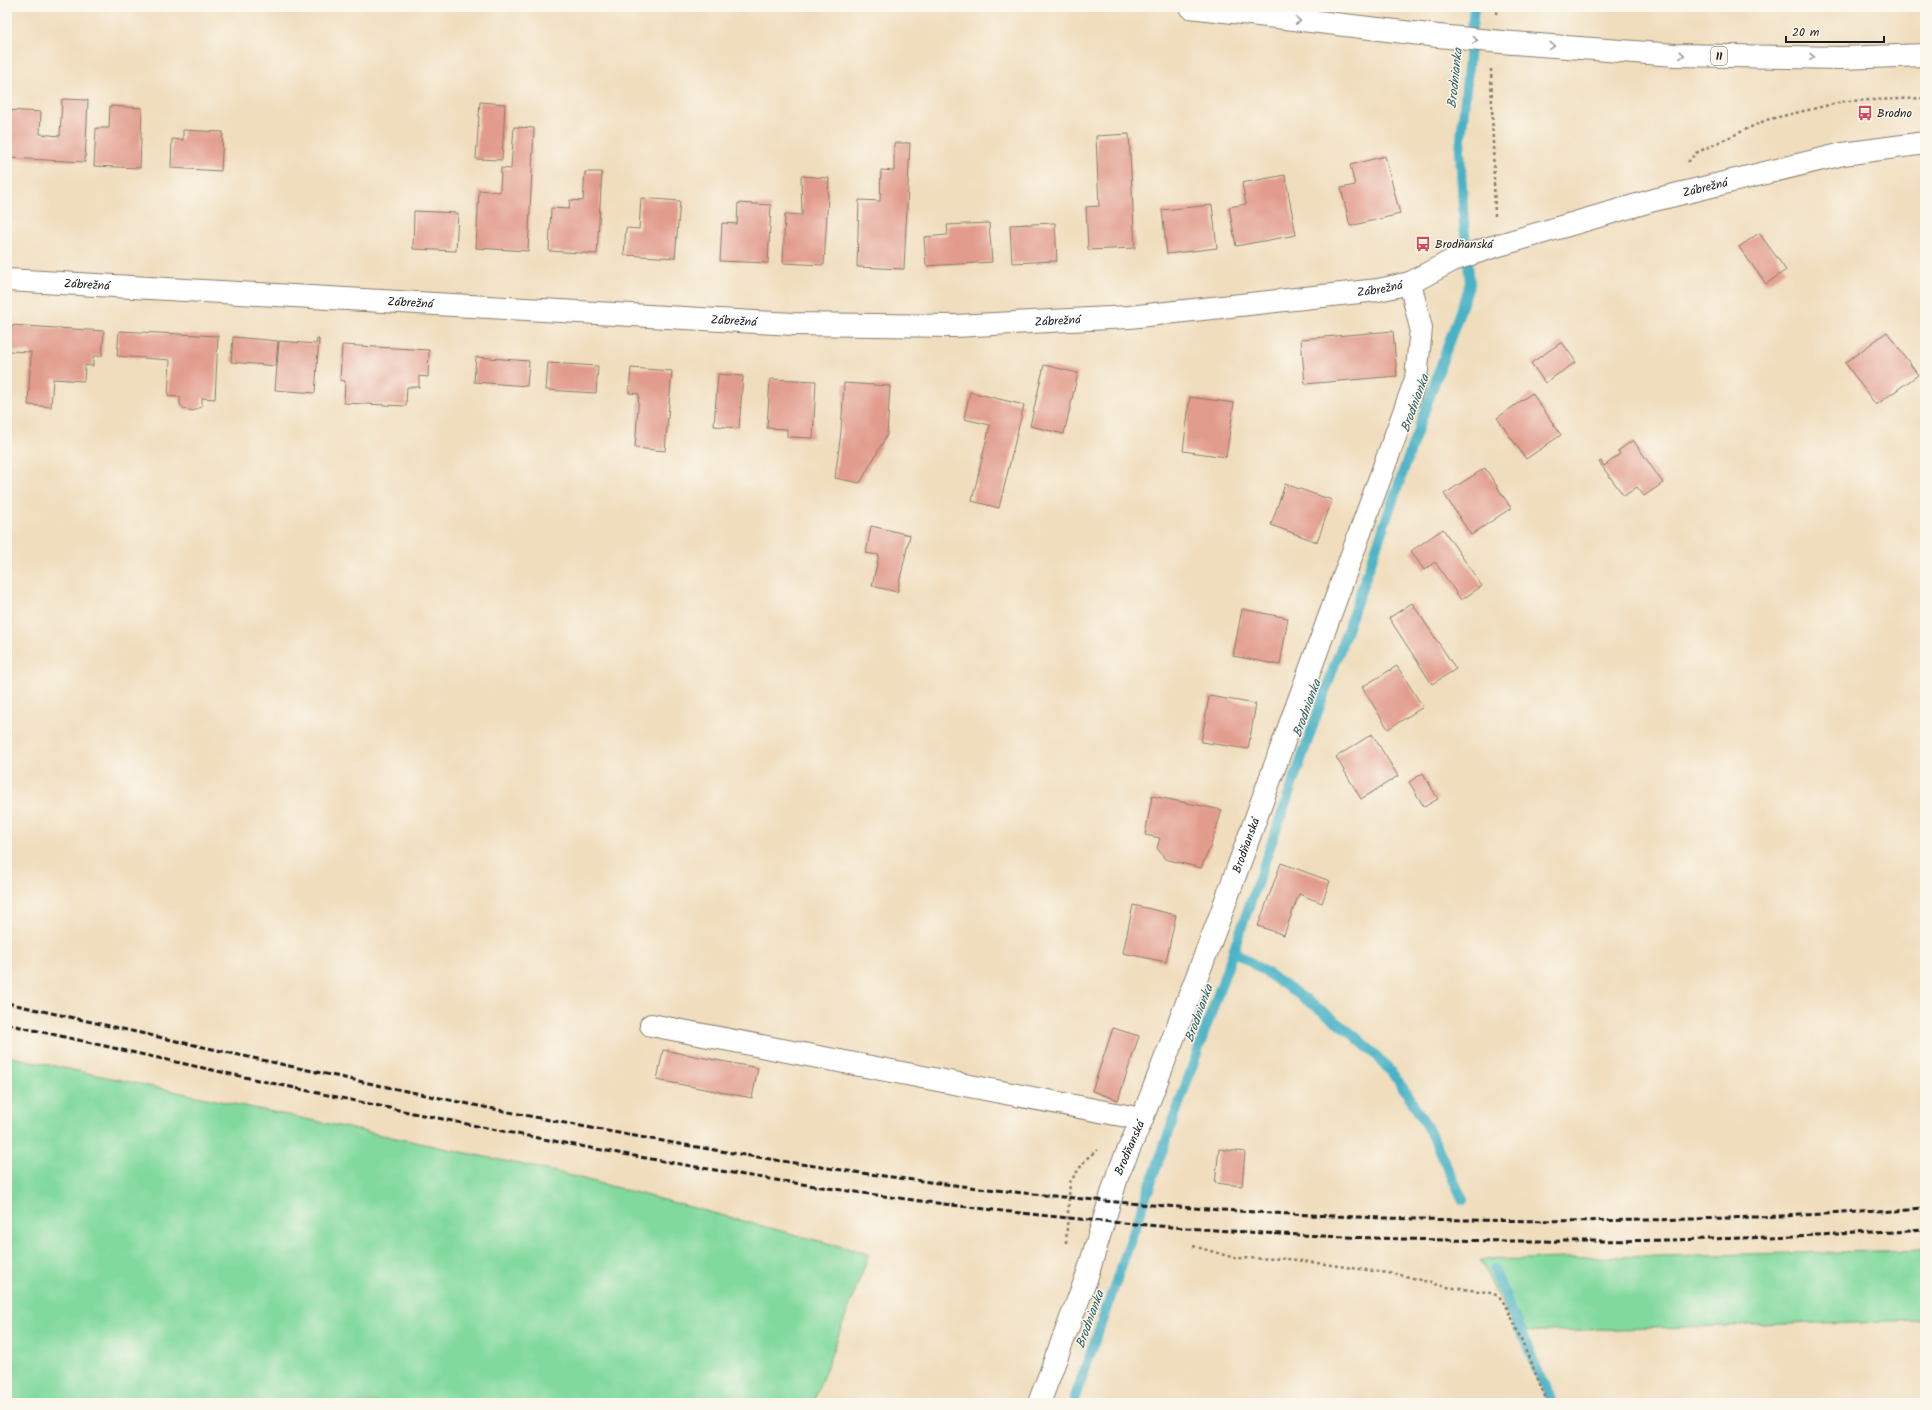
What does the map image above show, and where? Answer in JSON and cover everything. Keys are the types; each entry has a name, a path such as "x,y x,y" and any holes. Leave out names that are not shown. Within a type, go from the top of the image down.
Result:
{"street":[{"name":"11","path":"1190,7 1438,36 1675,55 1841,58 1925,55"},
{"name":"Zábrežná","path":"7,280 793,324 947,326 1129,317 1378,290 1410,283 1453,260 1654,200 1835,156 1925,143"},
{"name":"Brodňanská","path":"1040,1403 1086,1279 1118,1174 1142,1119 1218,922 1416,379 1421,328 1410,283"},
{"path":"651,1025 1142,1119"}],"path":[{"path":"1495,22 1496,7"},
{"path":"1492,65 1490,79 1493,247"},
{"path":"1686,165 1696,153 1766,120 1846,101 1925,98"},
{"path":"1193,1246 1235,1258 1289,1259 1402,1275 1446,1287 1487,1292 1499,1296 1508,1309 1548,1403"}],"green space":[{"path":"7,1056 557,1172 869,1254 813,1403 7,1403"},
{"path":"1925,1250 1925,1320 1516,1332 1480,1260"}],"building":[{"path":"62,99 88,100 85,162 7,158 7,110 41,112 40,134 60,136"},
{"path":"480,102 505,104 502,160 476,159"},
{"path":"110,106 142,108 140,168 94,166 96,128 109,128"},
{"path":"514,127 534,128 528,251 476,248 479,190 500,192 501,168 511,169"},
{"path":"183,130 223,132 221,171 171,168 172,139 183,140"},
{"path":"1129,134 1135,248 1088,250 1086,207 1099,206 1096,136"},
{"path":"894,143 910,143 904,269 857,267 859,200 880,201 881,170 894,171"},
{"path":"1385,156 1400,214 1350,226 1341,188 1355,185 1350,165"},
{"path":"585,172 602,172 597,254 549,251 551,208 569,209 570,200 583,201"},
{"path":"1285,175 1296,235 1236,246 1229,207 1246,204 1242,183"},
{"path":"801,176 829,178 824,265 783,263 785,214 802,215"},
{"path":"641,198 680,201 675,258 624,255 626,228 639,229"},
{"path":"738,203 771,205 768,263 720,261 722,223 737,224"},
{"path":"1212,205 1217,248 1167,254 1162,210"},
{"path":"414,211 458,213 456,251 413,249"},
{"path":"989,223 992,262 926,266 924,237 948,235 947,225"},
{"path":"1055,223 1057,261 1012,263 1010,225"},
{"path":"1759,233 1786,270 1766,284 1739,247"},
{"path":"9,325 104,331 102,356 93,356 93,366 85,365 84,381 53,379 51,407 28,405 31,352 8,351"},
{"path":"119,331 218,336 215,399 202,398 202,406 193,411 184,409 180,404 180,397 168,396 170,360 117,356"},
{"path":"1393,331 1397,376 1305,384 1301,339"},
{"path":"1887,332 1918,375 1876,405 1845,363"},
{"path":"233,337 278,341 276,366 231,362"},
{"path":"317,339 319,339 315,393 275,390 279,341 316,344"},
{"path":"1562,342 1576,362 1545,383 1531,363"},
{"path":"342,345 429,350 428,377 419,376 419,387 407,387 406,406 344,403 345,381 340,380"},
{"path":"476,357 529,361 527,386 474,382"},
{"path":"548,363 598,366 596,393 546,390"},
{"path":"1044,365 1078,373 1064,434 1030,426"},
{"path":"631,368 672,371 665,451 635,448 639,394 629,393"},
{"path":"718,374 743,376 739,428 714,426"},
{"path":"770,379 816,381 813,438 787,437 787,429 767,428"},
{"path":"844,383 890,386 887,435 860,483 835,478 841,432"},
{"path":"970,392 1024,405 999,508 972,501 990,425 964,419"},
{"path":"1532,393 1561,435 1526,459 1497,418"},
{"path":"1190,397 1234,403 1226,457 1183,451"},
{"path":"1633,440 1663,483 1644,496 1637,487 1624,496 1599,462 1601,461 1604,466 1620,454 1618,451"},
{"path":"1485,468 1511,508 1471,535 1444,494"},
{"path":"1285,484 1332,500 1317,542 1271,525"},
{"path":"871,526 910,535 897,592 872,586 879,555 866,553"},
{"path":"1443,529 1482,586 1461,600 1435,562 1424,570 1411,551"},
{"path":"1412,603 1456,669 1432,684 1389,618"},
{"path":"1242,609 1288,618 1280,665 1233,656"},
{"path":"1397,666 1423,707 1388,729 1362,687"},
{"path":"1209,696 1256,704 1248,749 1201,742"},
{"path":"1372,734 1398,776 1361,799 1336,757"},
{"path":"1423,773 1438,799 1424,807 1409,782"},
{"path":"1152,796 1222,810 1210,848 1201,868 1165,859 1157,848 1160,838 1145,835"},
{"path":"1281,863 1330,881 1322,903 1299,894 1284,935 1258,926"},
{"path":"1133,905 1176,915 1166,962 1123,953"},
{"path":"1113,1028 1139,1036 1118,1100 1092,1091"},
{"path":"663,1050 758,1068 752,1098 657,1080"},
{"path":"1219,1149 1245,1152 1242,1186 1215,1183"}],"waterway":[{"name":"Brodnianka","path":"1073,1403 1470,283 1464,225 1460,149 1474,7"},
{"path":"1234,951 1320,1009 1380,1059 1396,1078 1415,1107 1463,1200"},
{"path":"1494,1270 1552,1403"}],"railway":[{"path":"7,1003 416,1093 621,1134 828,1168 964,1186 1101,1201 1238,1211 1375,1218 1513,1221 1650,1220 1788,1216 1925,1208"},
{"path":"7,1024 356,1101 590,1148 826,1188 944,1204 1066,1218 1188,1228 1434,1240 1679,1240 1802,1236 1925,1229"}],"place":[{"name":"Brodno","path":"1865,113"},
{"name":"Brodňanská","path":"1423,244"}]}
